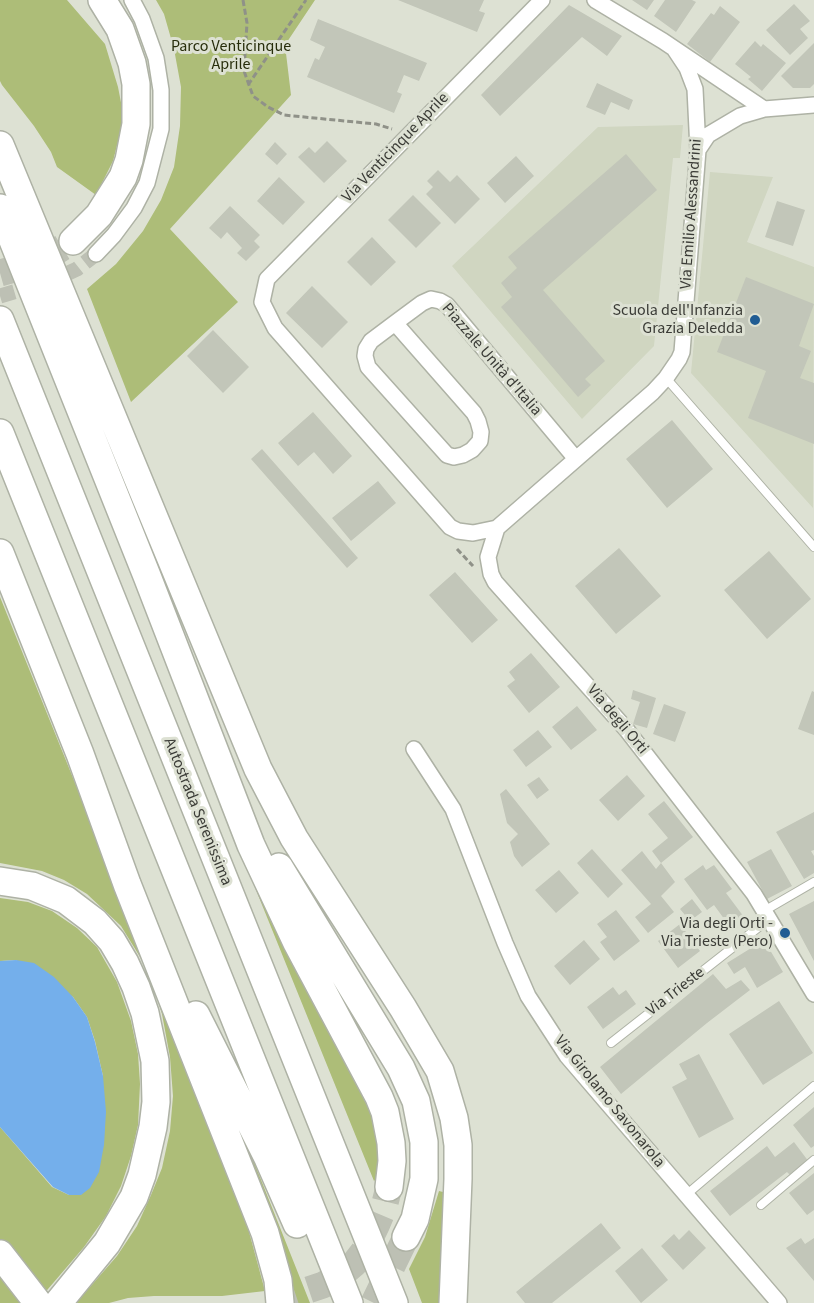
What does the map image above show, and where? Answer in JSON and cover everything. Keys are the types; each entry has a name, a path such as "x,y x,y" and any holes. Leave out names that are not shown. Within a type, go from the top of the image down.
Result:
{"highway":[{"path":"85,247 99,215 123,177 136,124 136,84 132,63 120,29 102,0"},
{"path":"0,145 250,751 274,802 427,1046 440,1071 454,1118 458,1146 453,1303"},
{"path":"0,208 147,576 251,845 297,943 379,1097 391,1143 389,1187"},
{"name":"Autostrada Serenissima","path":"0,320 394,1303"},
{"path":"0,433 349,1303"},
{"path":"0,553 81,754 184,992 268,1158 308,1250 335,1303"},
{"path":"147,576 234,778 265,841 298,901 401,1068 416,1101 424,1142 424,1179 415,1218 406,1237"},
{"path":"81,754 131,895 264,1233 278,1280 280,1303"},
{"path":"0,881 32,886 58,896 80,909 106,934 125,963 136,987 145,1013 153,1052 156,1102 153,1127 142,1175 134,1197 107,1243 58,1303"},
{"path":"0,1254 38,1303"},
{"path":"0,1282 16,1303"}],"street":[{"path":"85,247 114,235 134,208 150,173 161,129 161,90 156,58 142,19 132,0"},
{"name":"Via Venticinque Aprile","path":"450,527 275,328 262,302 267,279 542,0"},
{"path":"595,0 764,109"},
{"name":"Via Emilio Alessandrini","path":"497,528 666,378 681,352 698,150 695,89 687,68 675,50"},
{"path":"698,150 708,135 723,124 740,116 764,109 814,104"},
{"name":"Piazzale Unità d'Italia","path":"395,323 474,413 478,421 481,432 480,441 472,450 454,457 447,455 368,367 365,356 371,341 395,323 422,303 431,299 447,305 576,459"},
{"path":"450,527 466,534 497,528 488,557 495,582"},
{"name":"Via degli Orti","path":"495,582 626,729 754,894 814,994"},
{"name":"Via Girolamo Savonarola","path":"414,749 453,809 505,944 528,996 567,1056 779,1303"}],"lane":[{"path":"666,378 814,547"},
{"path":"766,915 814,882"},
{"name":"Via Trieste","path":"611,1043 766,915"},
{"path":"686,1195 814,1086"},
{"path":"761,1205 814,1160"}],"path":[{"path":"243,0 247,24 244,71 253,96 284,115 376,124 390,128 406,137"},
{"path":"248,85 306,0"},
{"path":"450,527 449,540 486,580 495,582"}],"shaded area":[{"path":"683,125 680,158 673,158 654,346 582,419 452,266 598,127"},
{"name":"Scuola dell'Infanzia Grazia Deledda","path":"710,172 773,177 747,242 814,267 813,508 691,373"}],"green space":[{"path":"0,0 67,0 105,44 118,87 124,118 113,161 96,195 57,167 51,152 34,126 0,81"},
{"name":"Parco Venticinque Aprile","path":"156,0 315,0 285,45 291,95 170,229 238,302 131,402 87,289 116,264 143,231 161,200 174,167 180,126 181,87 174,49 164,14"},
{"path":"0,597 161,996 245,1217 265,1291 222,1296 154,1296 128,1298 109,1303 76,1303 117,1256 137,1226 162,1168 170,1131 173,1096 170,1057 162,1014 152,982 145,965 121,926 87,894 64,880 42,871 0,863"},
{"path":"243,858 368,1099 378,1130 381,1163 378,1177 374,1181"},
{"path":"0,898 28,902 52,911 77,928 97,947 117,982 131,1021 138,1054 140,1084 138,1125 121,1186 106,1216 84,1247 36,1303 0,1303 0,1127 52,1187 69,1195 81,1195 103,1076 87,1017 73,997 16,960 0,961"},
{"path":"223,1102 238,1122 310,1303 290,1303"},
{"path":"439,1191 443,1192 440,1303 422,1303 409,1269 425,1237"}],"water":[{"path":"16,960 34,963 54,977 73,997 87,1017 95,1042 103,1076 106,1112 104,1145 99,1172 90,1188 81,1195 69,1195 53,1187 0,1127 0,961"}],"building":[{"path":"398,0 484,0 479,11 485,13 477,32"},
{"path":"632,0 654,0 647,10"},
{"path":"665,0 696,2 676,32 654,16"},
{"path":"794,4 810,21 800,29 808,38 790,55 766,30"},
{"path":"569,5 622,36 607,56 582,37 500,116 481,95"},
{"path":"720,6 740,22 710,62 687,44 711,13 714,15"},
{"path":"318,19 427,63 419,81 404,75 397,92 402,94 394,113 307,77 315,58 319,60 325,47 310,40"},
{"path":"755,41 761,47 763,44 786,63 762,91 748,79 751,77 735,64"},
{"path":"814,43 814,84 810,88 793,88 781,76"},
{"path":"597,83 633,100 629,110 611,102 605,115 586,107"},
{"path":"327,141 347,161 324,183 298,157 309,147 315,153"},
{"path":"275,142 287,154 277,165 265,154"},
{"path":"626,154 657,190 543,290 605,361 585,379 591,385 578,397 501,307 512,297 501,283 517,268 508,257"},
{"path":"516,156 534,176 505,203 487,183"},
{"path":"438,170 450,182 457,175 480,199 455,224 426,194 433,187 427,181"},
{"path":"279,177 305,202 283,225 257,201"},
{"path":"413,195 441,223 416,248 388,220"},
{"path":"777,201 805,210 793,246 765,237"},
{"path":"230,206 260,235 254,241 260,247 246,261 237,253 242,248 227,232 221,239 209,228"},
{"path":"372,237 396,262 371,286 347,262"},
{"path":"746,277 814,304 799,346 811,351 800,378 814,383 814,444 748,418 766,371 717,352"},
{"path":"312,286 348,322 322,348 286,313"},
{"path":"213,330 249,367 223,393 187,356"},
{"path":"313,412 352,456 333,474 314,452 298,466 278,443"},
{"path":"672,420 713,469 667,508 626,459"},
{"path":"262,449 358,558 347,568 251,459"},
{"path":"378,481 396,503 351,541 332,518"},
{"path":"619,548 661,596 616,634 575,586"},
{"path":"769,551 811,599 767,639 724,590"},
{"path":"455,572 498,620 472,643 429,595"},
{"path":"531,653 560,687 529,713 507,686 515,680 509,672"},
{"path":"633,690 656,698 647,728 633,724 640,702 631,699"},
{"path":"812,691 814,692 814,735 798,729"},
{"path":"664,704 686,712 675,742 653,734"},
{"path":"577,706 597,730 571,750 552,727"},
{"path":"538,730 552,747 526,767 513,750"},
{"path":"627,775 645,796 618,821 599,800"},
{"path":"539,777 549,790 537,799 527,785"},
{"path":"506,789 550,844 522,867 514,856 510,842 518,834 507,823 500,794"},
{"path":"664,801 693,837 661,863 652,851 668,838 648,814"},
{"path":"814,812 814,850 811,851 814,856 814,873 804,879 776,832"},
{"path":"592,849 623,884 608,898 577,863"},
{"path":"771,849 792,886 767,899 747,862"},
{"path":"642,851 656,869 661,863 675,882 661,896 674,912 648,933 635,917 651,904 621,870"},
{"path":"703,865 706,870 714,865 732,889 726,893 747,921 733,931 714,905 707,910 684,879"},
{"path":"559,870 579,893 556,913 535,890"},
{"path":"692,899 702,912 690,921 680,909"},
{"path":"814,901 814,961 789,914"},
{"path":"616,910 640,941 614,961 600,942 607,937 597,924"},
{"path":"680,924 700,951 678,968 658,941"},
{"path":"584,940 600,959 570,985 554,966"},
{"path":"764,940 783,972 757,988 745,967 734,974 727,963"},
{"path":"713,974 726,989 741,980 750,990 621,1094 600,1067"},
{"path":"613,987 619,995 626,990 636,1004 603,1029 587,1007"},
{"path":"779,1001 813,1053 763,1085 729,1034"},
{"path":"699,1054 734,1119 699,1138 672,1087 687,1079 679,1064"},
{"path":"814,1107 814,1146 811,1148 793,1125"},
{"path":"794,1142 809,1162 791,1176 787,1172 730,1216 710,1191 767,1146 775,1157"},
{"path":"814,1173 814,1210 807,1215 789,1193"},
{"path":"601,1223 621,1248 552,1303 525,1303 516,1292"},
{"path":"689,1230 706,1248 683,1270 661,1246 674,1234 679,1240"},
{"path":"801,1238 805,1244 814,1238 814,1281 786,1248"},
{"path":"642,1248 668,1280 641,1303 615,1271"}],"tunnel":[{"path":"0,273 39,262 73,241"},
{"path":"0,296 51,281 77,269 96,254"},
{"path":"270,1303 323,1285 341,1275 354,1264 364,1251 376,1226 389,1187"},
{"path":"374,1303 406,1237"}],"place":[{"name":"Scuola dell'Infanzia Grazia Deledda","path":"755,320"},
{"name":"Via degli Orti - Via Trieste (Pero)","path":"785,933"}]}
